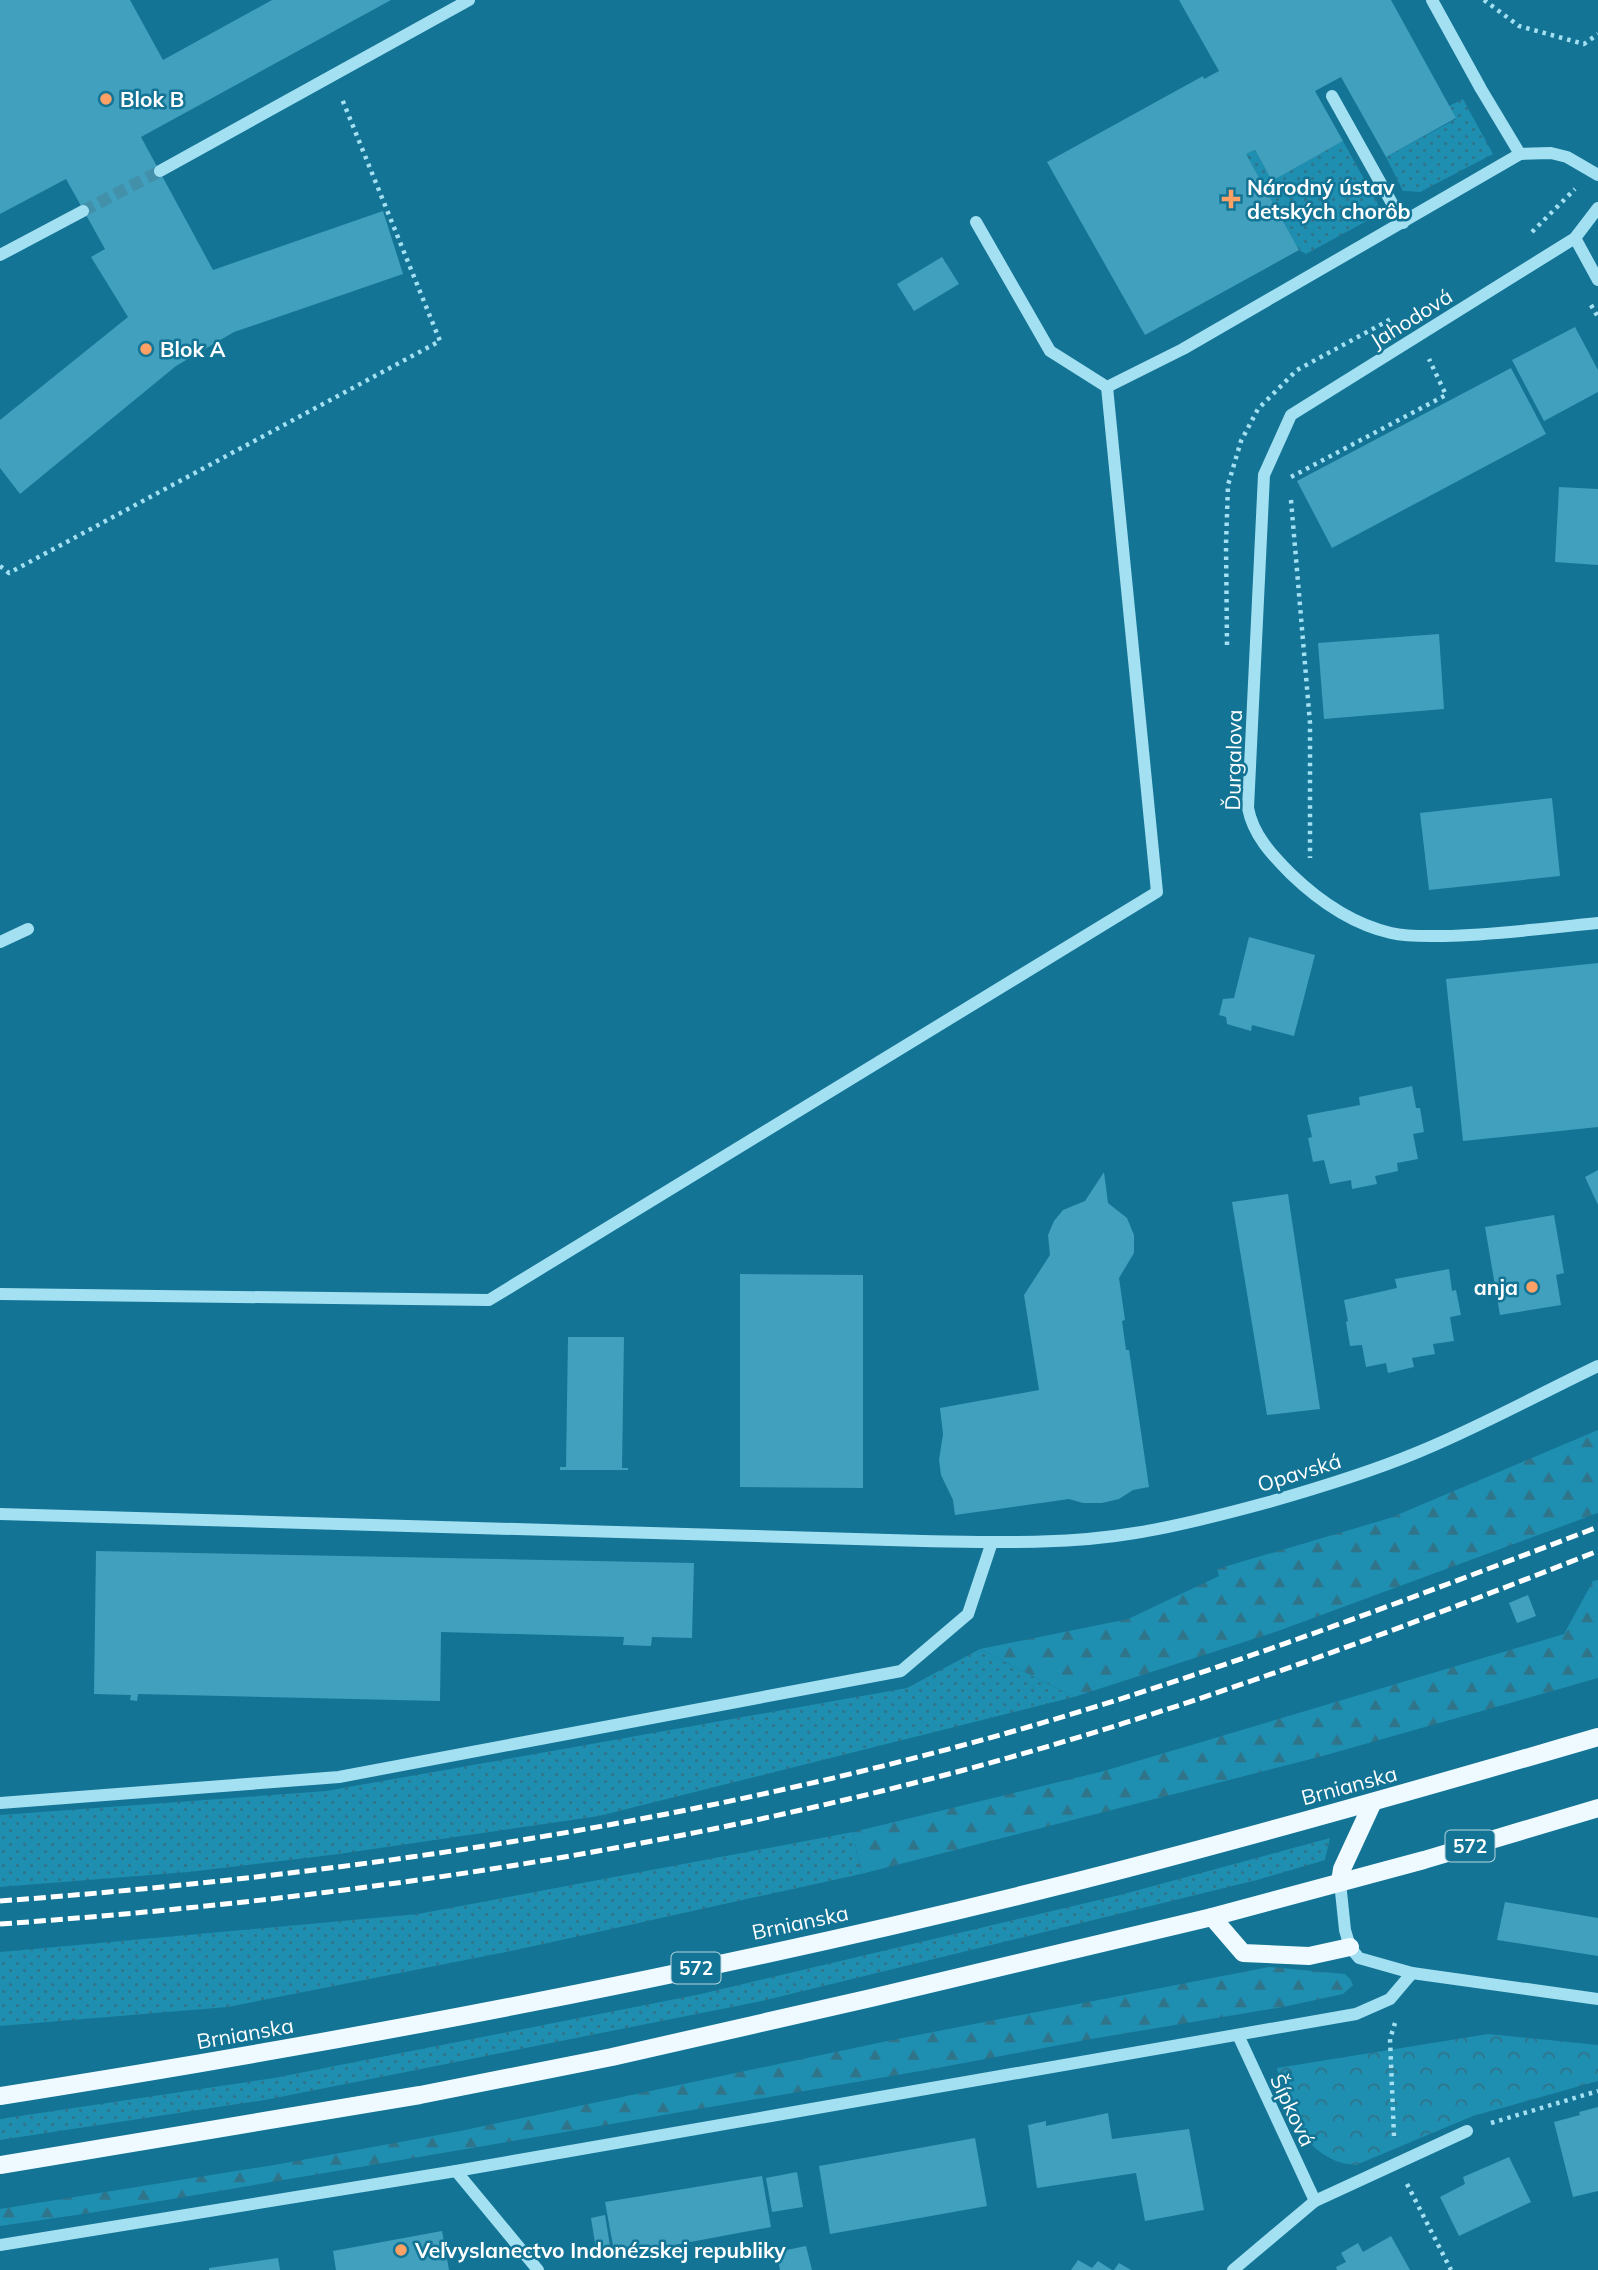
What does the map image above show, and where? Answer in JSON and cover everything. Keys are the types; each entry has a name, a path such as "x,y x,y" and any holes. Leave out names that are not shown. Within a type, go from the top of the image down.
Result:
{"main road":[{"name":"Brnianska","path":"0,2096 227,2060 413,2026 853,1934 1067,1883 1373,1802 1598,1737"},
{"path":"1340,1882 1342,1869 1373,1802"},
{"name":"572","path":"0,2165 406,2097 612,2057 1212,1917 1424,1860 1598,1808"},
{"path":"1212,1917 1243,1953 1309,1956 1350,1947"}],"street":[{"path":"160,171 468,0"},
{"path":"1432,0 1520,154"},
{"path":"1332,96 1403,223"},
{"path":"1107,387 1183,349 1520,154 1551,153 1567,157 1595,173"},
{"name":"Jahodová","path":"1264,475 1291,415 1575,238 1598,208"},
{"path":"0,255 83,211"},
{"path":"976,222 1050,351 1107,387"},
{"path":"1575,238 1598,280"},
{"path":"0,1294 489,1300 1157,892 1107,387"},
{"name":"Ďurgalova","path":"1264,475 1248,808 1253,827 1270,852 1321,900 1353,919 1394,934 1470,936 1598,923"},
{"path":"0,942 28,929"},
{"name":"Opavská","path":"0,1514 992,1542 1085,1539 1133,1534 1185,1524 1297,1494 1416,1453 1598,1366"},
{"path":"0,1803 340,1777 901,1671 968,1614 992,1542"},
{"path":"1340,1882 1345,1930 1350,1947 1360,1958 1412,1973 1598,1999"},
{"path":"0,2245 456,2171 1356,2014 1390,1999 1412,1973"},
{"name":"Šípková","path":"1238,2035 1315,2201"},
{"path":"1233,2270 1315,2201 1467,2131"},
{"path":"456,2171 538,2270"}],"path":[{"path":"1484,0 1518,26 1584,44 1598,34"},
{"path":"0,566 9,573 440,341 332,75"},
{"path":"1525,239 1595,173"},
{"path":"1227,651 1228,485 1241,441 1258,409 1297,370 1396,316"},
{"path":"1310,861 1310,723 1291,477 1446,395 1433,367"},
{"path":"1412,1973 1390,2039 1396,2164 1451,2270"},
{"path":"1467,2131 1598,2091"}],"green space":[{"path":"1463,99 1493,154 1420,192 1403,191 1386,157 1456,119 1449,106"},
{"path":"1343,141 1378,204 1374,217 1306,254 1299,250 1246,154 1255,150 1272,181"},
{"path":"1598,1430 1598,1513 1278,1631 1074,1697 980,1649 1128,1619 1219,1576 1217,1569 1390,1518"},
{"path":"1598,1580 1598,1678 1319,1757 861,1874 853,1832 1104,1771 1564,1634 1593,1581"},
{"path":"980,1649 1074,1697 599,1816 339,1854 189,1872 0,1887 0,1815 326,1791 907,1688"},
{"path":"853,1832 861,1874 516,1950 228,2007 0,2026 0,1952 418,1914"},
{"path":"1330,1838 1325,1860 1257,1880 762,2001 265,2100 0,2140 0,2119 274,2078 701,1994 1120,1895"},
{"path":"1269,1967 1345,1974 1353,1985 1343,1994 1283,2007 472,2148 0,2226 0,2209 280,2164 460,2131 897,2039"},
{"path":"1488,2034 1598,2045 1598,2081 1473,2116 1356,2165 1339,2162 1311,2144 1293,2116 1277,2068"}],"building":[{"path":"0,0 130,0 163,60 272,0 391,0 141,137 213,270 383,211 403,274 234,332 176,366 20,494 0,468 0,420 128,317 91,257 105,249 66,179 0,214"},
{"path":"1179,0 1391,0 1456,118 1386,157 1341,77 1315,91 1343,141 1272,181 1255,150 1246,154 1299,250 1145,335 1047,162 1203,76 1204,79 1219,71"},
{"path":"942,257 959,284 914,311 897,284"},
{"path":"1575,327 1598,370 1598,392 1544,421 1512,360"},
{"path":"1511,368 1546,434 1332,548 1297,481"},
{"path":"1559,487 1598,489 1598,565 1555,562"},
{"path":"1439,634 1444,709 1324,719 1318,643"},
{"path":"1552,798 1560,876 1429,890 1420,813"},
{"path":"1249,937 1315,955 1294,1036 1252,1025 1251,1031 1227,1024 1226,1017 1219,1015 1223,999 1234,998"},
{"path":"1598,963 1598,1127 1463,1141 1446,979"},
{"path":"1412,1086 1416,1108 1420,1108 1424,1132 1413,1134 1418,1159 1397,1163 1398,1171 1375,1176 1377,1184 1352,1189 1351,1180 1330,1184 1324,1160 1313,1162 1308,1138 1312,1137 1307,1115 1360,1105 1359,1097"},
{"path":"1598,1170 1598,1205 1585,1177"},
{"path":"1104,1172 1108,1203 1127,1218 1134,1235 1134,1253 1119,1278 1126,1350 1129,1350 1149,1487 1133,1490 1119,1499 1102,1503 1083,1503 1069,1499 955,1515 953,1500 941,1475 939,1460 943,1434 940,1408 1039,1390 1024,1295 1050,1255 1048,1235 1054,1221 1063,1210 1085,1201"},
{"path":"1288,1194 1320,1409 1267,1415 1232,1202"},
{"path":"1554,1215 1564,1273 1556,1275 1561,1305 1500,1315 1485,1227"},
{"path":"1449,1269 1452,1291 1456,1290 1461,1315 1450,1317 1454,1341 1433,1344 1435,1354 1412,1358 1414,1367 1388,1373 1386,1363 1366,1367 1362,1345 1350,1346 1344,1300 1397,1288 1395,1279"},
{"path":"740,1274 863,1275 863,1488 740,1487"},
{"path":"568,1337 624,1337 622,1468 628,1470 560,1470 560,1467 566,1467"},
{"path":"96,1551 694,1563 692,1638 652,1637 651,1646 623,1645 624,1637 441,1632 440,1701 138,1694 137,1701 130,1700 131,1695 94,1694"},
{"path":"1528,1595 1536,1616 1517,1623 1509,1603"},
{"path":"1505,1902 1598,1918 1598,1956 1497,1940"},
{"path":"1598,2107 1598,2191 1573,2197 1554,2122"},
{"path":"1108,2113 1112,2139 1189,2129 1204,2210 1145,2221 1136,2173 1037,2188 1028,2125 1046,2121 1046,2126"},
{"path":"975,2138 987,2206 830,2234 819,2166"},
{"path":"1509,2157 1531,2202 1459,2236 1440,2197 1465,2184 1463,2177"},
{"path":"797,2172 803,2207 772,2212 766,2178"},
{"path":"762,2176 771,2227 615,2256 605,2202"},
{"path":"605,2215 610,2246 596,2249 591,2218"},
{"name":"Veľvyslanectvo Indonézskej republiky","path":"442,2231 449,2270 336,2270 333,2251"},
{"path":"1391,2236 1410,2270 1337,2270 1336,2267 1346,2262 1341,2253 1358,2243 1363,2252"},
{"path":"806,2246 812,2270 780,2270 777,2252"},
{"path":"278,2258 280,2270 209,2270 209,2268"},
{"path":"1078,2260 1092,2268 1098,2261 1112,2270 1071,2270"},
{"path":"1119,2263 1131,2270 1114,2270"}],"tunnel":[{"path":"83,211 160,171"}],"railway":[{"path":"0,1901 131,1890 392,1860 651,1817 780,1790 908,1760 1106,1703 1318,1632 1598,1527"},
{"path":"0,1924 243,1902 486,1870 606,1850 845,1800 1045,1747 1205,1697 1442,1612 1598,1551"}],"place":[{"name":"Blok B","path":"106,99"},
{"name":"Národný ústav detských chorôb","path":"1231,199"},
{"name":"Blok A","path":"146,349"},
{"name":"anja","path":"1532,1287"},
{"name":"Veľvyslanectvo Indonézskej republiky","path":"401,2250"}]}
